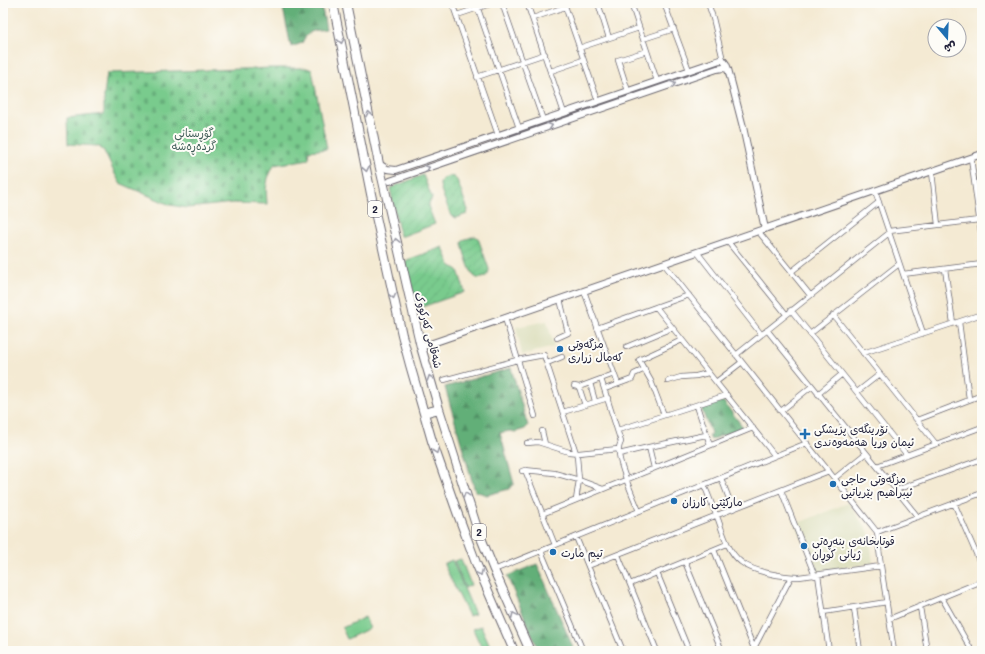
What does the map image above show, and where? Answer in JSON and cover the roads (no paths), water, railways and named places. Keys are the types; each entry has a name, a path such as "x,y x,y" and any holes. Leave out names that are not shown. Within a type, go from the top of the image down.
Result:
{"highway":[{"name":"2","path":"333,3 390,283 402,335 424,414 473,556 514,651"},
{"name":"شەقامی کەرکووک","path":"346,3 379,164 421,347 468,501 494,570 530,651"},
{"path":"424,414 439,409"}],"street":[{"path":"452,3 498,136"},
{"path":"476,3 519,128"},
{"path":"457,15 493,3"},
{"path":"502,3 543,120"},
{"path":"527,3 564,113"},
{"path":"598,3 610,38"},
{"path":"631,3 657,81"},
{"path":"664,3 689,70"},
{"path":"708,3 723,60 728,69 743,127 765,229"},
{"path":"533,18 564,5 598,102"},
{"path":"579,48 639,28"},
{"path":"643,39 674,29"},
{"path":"628,91 618,60 647,51"},
{"path":"477,77 545,54"},
{"path":"551,71 583,60"},
{"path":"379,164 387,169 396,170 689,70 723,60"},
{"path":"390,181 717,69 728,69"},
{"path":"635,89 638,96"},
{"path":"533,124 535,131"},
{"path":"421,347 982,154"},
{"path":"971,158 982,240"},
{"path":"386,193 391,176 396,170"},
{"path":"932,172 938,225"},
{"path":"875,191 923,333"},
{"path":"791,272 879,202"},
{"path":"736,354 889,232 979,220"},
{"path":"758,231 810,295"},
{"path":"728,242 786,314"},
{"path":"697,252 761,334"},
{"path":"664,264 878,532 881,566 894,651"},
{"path":"810,334 899,264"},
{"path":"903,274 982,264"},
{"path":"945,269 969,399"},
{"path":"584,291 618,384"},
{"path":"598,328 689,295"},
{"path":"557,338 568,333 560,300"},
{"path":"656,307 775,456"},
{"path":"791,310 907,455"},
{"path":"863,353 982,314"},
{"path":"834,315 936,444"},
{"path":"505,318 535,416"},
{"path":"626,347 672,328"},
{"path":"767,330 918,517"},
{"path":"664,415 651,381 639,360 682,340"},
{"path":"444,380 517,360 544,355 576,453 579,480 576,500"},
{"path":"547,363 562,357"},
{"path":"716,382 742,362"},
{"path":"605,389 632,379 634,374 645,369"},
{"path":"668,381 681,377 696,376 708,373"},
{"path":"585,405 577,386 614,374"},
{"path":"818,394 842,374"},
{"path":"857,392 880,374"},
{"path":"601,379 621,442 618,448 618,454 626,480 639,511"},
{"path":"590,383 595,402"},
{"path":"781,411 812,386"},
{"path":"618,430 697,406 727,395"},
{"path":"916,420 982,395"},
{"path":"563,412 608,398"},
{"path":"697,406 710,445"},
{"path":"877,466 982,427"},
{"path":"542,514 753,428"},
{"path":"542,431 545,444"},
{"path":"618,454 706,435"},
{"path":"527,443 538,442 561,450 576,453 588,453 618,448"},
{"path":"494,570 807,443"},
{"path":"649,447 654,468"},
{"path":"835,478 866,453"},
{"path":"896,490 982,459"},
{"path":"555,545 524,470 554,473 603,489"},
{"path":"588,566 829,471"},
{"path":"721,478 733,509"},
{"path":"704,485 727,544 740,562 745,565 761,571 791,577 816,576 881,566"},
{"path":"781,490 816,576 829,651"},
{"path":"878,532 982,493"},
{"path":"954,503 982,567"},
{"path":"576,536 623,651"},
{"path":"630,584 727,544"},
{"path":"714,550 754,650"},
{"path":"541,551 583,651"},
{"path":"618,555 657,651"},
{"path":"685,562 722,651"},
{"path":"656,573 689,651"},
{"path":"754,650 791,577"},
{"path":"889,620 982,581"},
{"path":"942,598 972,651"},
{"path":"823,612 887,602"},
{"path":"920,607 927,651"},
{"path":"854,608 860,651"}],"place":[{"name":"مزگەوتی کەمال زراری","path":"560,349"},
{"name":"نۆرینگەی پزیشکی ئیمان وریا هەمەوەندی","path":"805,434"},
{"name":"مزگەوتی حاجی ئیبراهیم بێریاتیی","path":"833,484"},
{"name":"مارکێتی کارزان","path":"674,501"},
{"name":"قوتابخانەی بنەڕەتی ژیانی کوڕان","path":"804,546"},
{"name":"تیم مارت","path":"553,552"}],"park label":[{"name":"گۆڕستانی گردەڕەشە","path":"194,138"}]}
